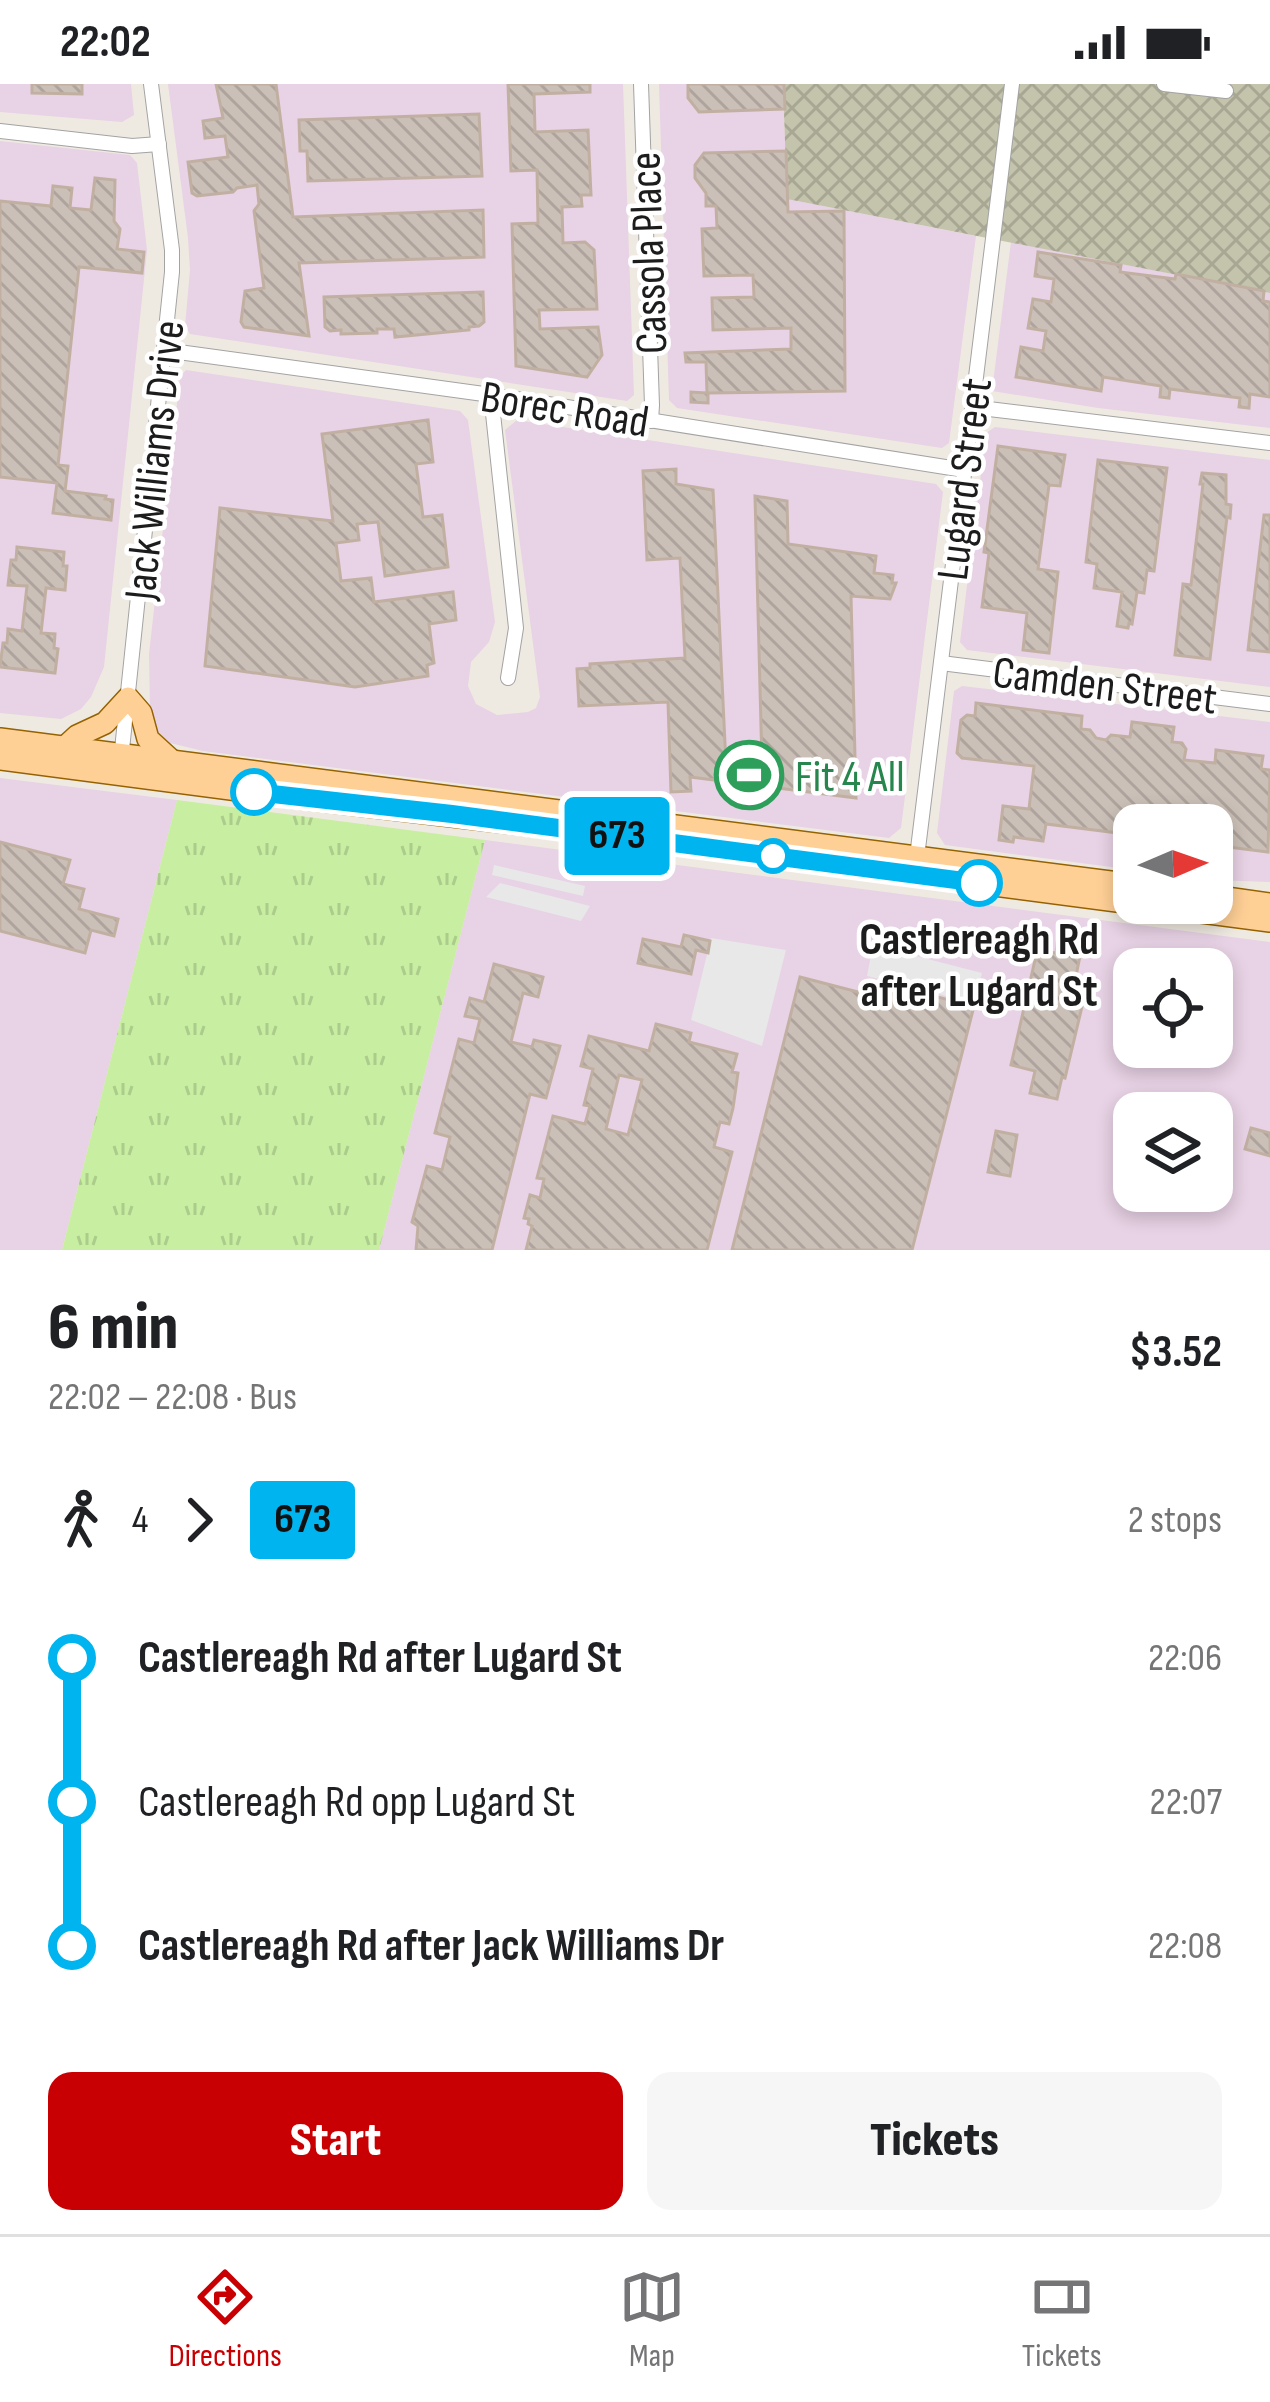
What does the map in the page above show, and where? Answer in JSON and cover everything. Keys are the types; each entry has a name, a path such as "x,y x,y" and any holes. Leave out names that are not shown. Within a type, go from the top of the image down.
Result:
{"main road":[{"path":"65,747 106,723 128,698 141,713 148,740 172,760"},
{"path":"0,739 65,747 120,765 172,760 916,865 1270,921"},
{"path":"0,759 120,765 916,865 1113,883"},
{"path":"1233,899 1270,904"}],"street":[{"name":"Jack Williams Drive","path":"120,765 172,259 151,84"},
{"name":"Cassola Place","path":"641,84 650,422"},
{"name":"Lugard Street","path":"916,865 1012,84"},
{"path":"1164,84 1226,91"},
{"path":"0,131 132,146 159,144"},
{"name":"Borec Road","path":"164,350 491,395 964,470"},
{"path":"491,395 516,628 508,678"},
{"path":"972,407 1270,443"},
{"name":"Camden Street","path":"941,663 1270,704"}],"shaded area":[{"path":"0,84 131,84 134,115 122,122 0,112"},
{"path":"168,84 623,84 634,395 627,401 190,334 185,326 188,238"},
{"path":"659,84 783,84 787,199 976,236 949,443 942,448 677,408 669,400"},
{"path":"783,84 1270,84 1270,293 787,199"},
{"path":"0,141 130,155 137,163 147,250 104,667 91,697 81,709 61,719 0,713"},
{"path":"1011,242 1270,293 1270,428 992,391"},
{"path":"186,370 460,411 468,420 495,622 489,642 471,662 468,686 476,704 497,715 528,712 536,708 540,697 505,430 517,420 936,484 943,492 901,828 889,838 203,751 170,743 158,732 150,711 149,654 180,377"},
{"path":"995,427 1270,460 1270,687 967,650 960,642 986,433"},
{"path":"962,686 1270,722 1270,882 1233,881 1233,804 1113,804 1113,867 945,845 937,833 954,691"},
{"path":"0,778 177,800 62,1250 0,1250"},
{"path":"485,840 1270,942 1270,1250 379,1250"},
{"path":"494,865 585,886 583,896 492,875"},
{"path":"500,883 590,906 581,921 486,897"},
{"path":"711,938 786,950 762,1046 691,1020"},
{"path":"881,947 982,973 974,1003 867,976 871,955 878,956"}],"green space":[{"path":"177,800 485,840 379,1250 62,1250"}],"building":[{"path":"32,84 82,84 82,94 32,93"},
{"path":"216,84 276,84 293,217 483,210 484,257 299,263 309,336 244,327 245,291 264,288 254,211 259,204 257,185 197,196 192,193 188,162 228,157 225,136 205,138 203,121 223,118"},
{"path":"508,84 590,84 590,92 534,94 535,132 588,130 591,195 581,195 582,206 562,207 563,243 585,242 594,250 597,309 539,310 540,329 598,327 602,355 587,377 516,366 512,224 538,223 537,170 511,171"},
{"path":"688,84 784,84 785,109 699,112 688,98"},
{"path":"479,114 482,176 308,181 299,120"},
{"path":"786,151 788,212 844,211 845,391 708,393 708,403 691,402 691,392 707,393 706,362 686,362 685,353 791,349 791,328 713,330 712,298 754,297 753,275 704,276 702,229 717,228 716,206 706,206 695,165 704,153"},
{"path":"95,178 115,180 117,249 144,252 142,273 79,267 58,465 68,466 65,491 113,500 111,520 53,513 57,483 0,477 0,201 51,206 53,186 72,188 70,208 91,210"},
{"path":"1038,252 1121,265 1120,272 1175,279 1176,274 1264,291 1263,301 1270,302 1270,397 1250,394 1249,408 1239,407 1240,398 1170,389 1169,398 1160,397 1161,386 1103,377 1101,391 1016,377 1021,347 1043,351 1046,331 1028,328 1033,299 1051,302 1054,279 1035,276"},
{"path":"483,292 484,322 469,330 395,337 394,329 341,334 341,330 325,327 324,297"},
{"path":"428,420 433,462 416,464 423,517 442,515 448,567 385,576 378,522 357,524 359,540 336,543 341,581 371,578 374,602 453,592 456,620 429,624 434,663 427,665 428,676 355,687 205,666 220,508 333,521 322,434"},
{"path":"998,446 1065,455 1060,486 1049,485 1038,569 1058,572 1049,653 1023,650 1027,613 982,607"},
{"path":"1098,460 1167,468 1154,571 1147,570 1144,593 1137,592 1128,628 1117,626 1122,592 1094,588 1097,564 1086,562"},
{"path":"676,469 676,484 713,490 726,765 762,764 755,496 787,501 788,544 876,556 874,573 893,575 892,583 896,583 890,599 851,596 856,798 690,777 691,791 671,792 668,702 579,706 577,669 590,668 590,664 685,658 680,558 647,560 643,471"},
{"path":"1202,473 1226,475 1226,504 1231,505 1210,659 1175,655 1183,584 1191,585"},
{"path":"1264,515 1270,515 1270,652 1248,650"},
{"path":"17,547 64,552 65,590 46,588 41,633 55,634 55,673 0,667 8,629 22,631 27,586 8,585"},
{"path":"976,703 1082,716 1081,729 1106,740 1111,735 1130,737 1132,722 1174,727 1172,742 1186,749 1184,760 1215,763 1216,750 1263,756 1261,769 1270,770 1268,852 1233,848 1233,804 1113,804 1113,832 1046,824 1043,841 999,840 1003,806 1029,809 1034,766 962,758 957,753 961,720 975,716"},
{"path":"0,842 70,860 63,884 84,889 79,909 118,919 114,936 91,930 85,953 0,931"},
{"path":"684,935 710,941 708,953 696,950 691,974 638,963 643,939 681,947"},
{"path":"1058,935 1083,941 1073,991 1085,994 1057,1099 1030,1093 1035,1071 1011,1065 1038,951 1056,953"},
{"path":"494,964 543,977 538,997 523,993 511,1042 532,1047 534,1040 560,1046 546,1098 530,1094 492,1250 416,1250 418,1226 412,1222 427,1166 442,1170 450,1137 435,1133 459,1039 474,1043 480,1019 465,1016 470,998 484,1002"},
{"path":"800,977 885,999 889,985 974,1006 912,1250 732,1250"},
{"path":"656,1024 691,1033 689,1042 737,1054 732,1072 738,1073 733,1108 729,1124 720,1122 714,1147 732,1152 707,1250 526,1250 532,1226 524,1218 530,1195 540,1198 544,1179 537,1178 553,1116 585,1124 590,1106 584,1105 593,1069 581,1066 589,1036 649,1051","holes":["619,1075 642,1080 628,1135 606,1129"]},
{"path":"1251,1128 1270,1133 1270,1156 1245,1149"},
{"path":"996,1131 1017,1135 1010,1176 988,1172"}],"bus line":[{"name":"673","path":"254,792 979,883"}],"place":[{"name":"Fit 4 All","path":"749,775"},
{"name":"Castlereagh Rd after Lugard St","path":"979,883"}]}
